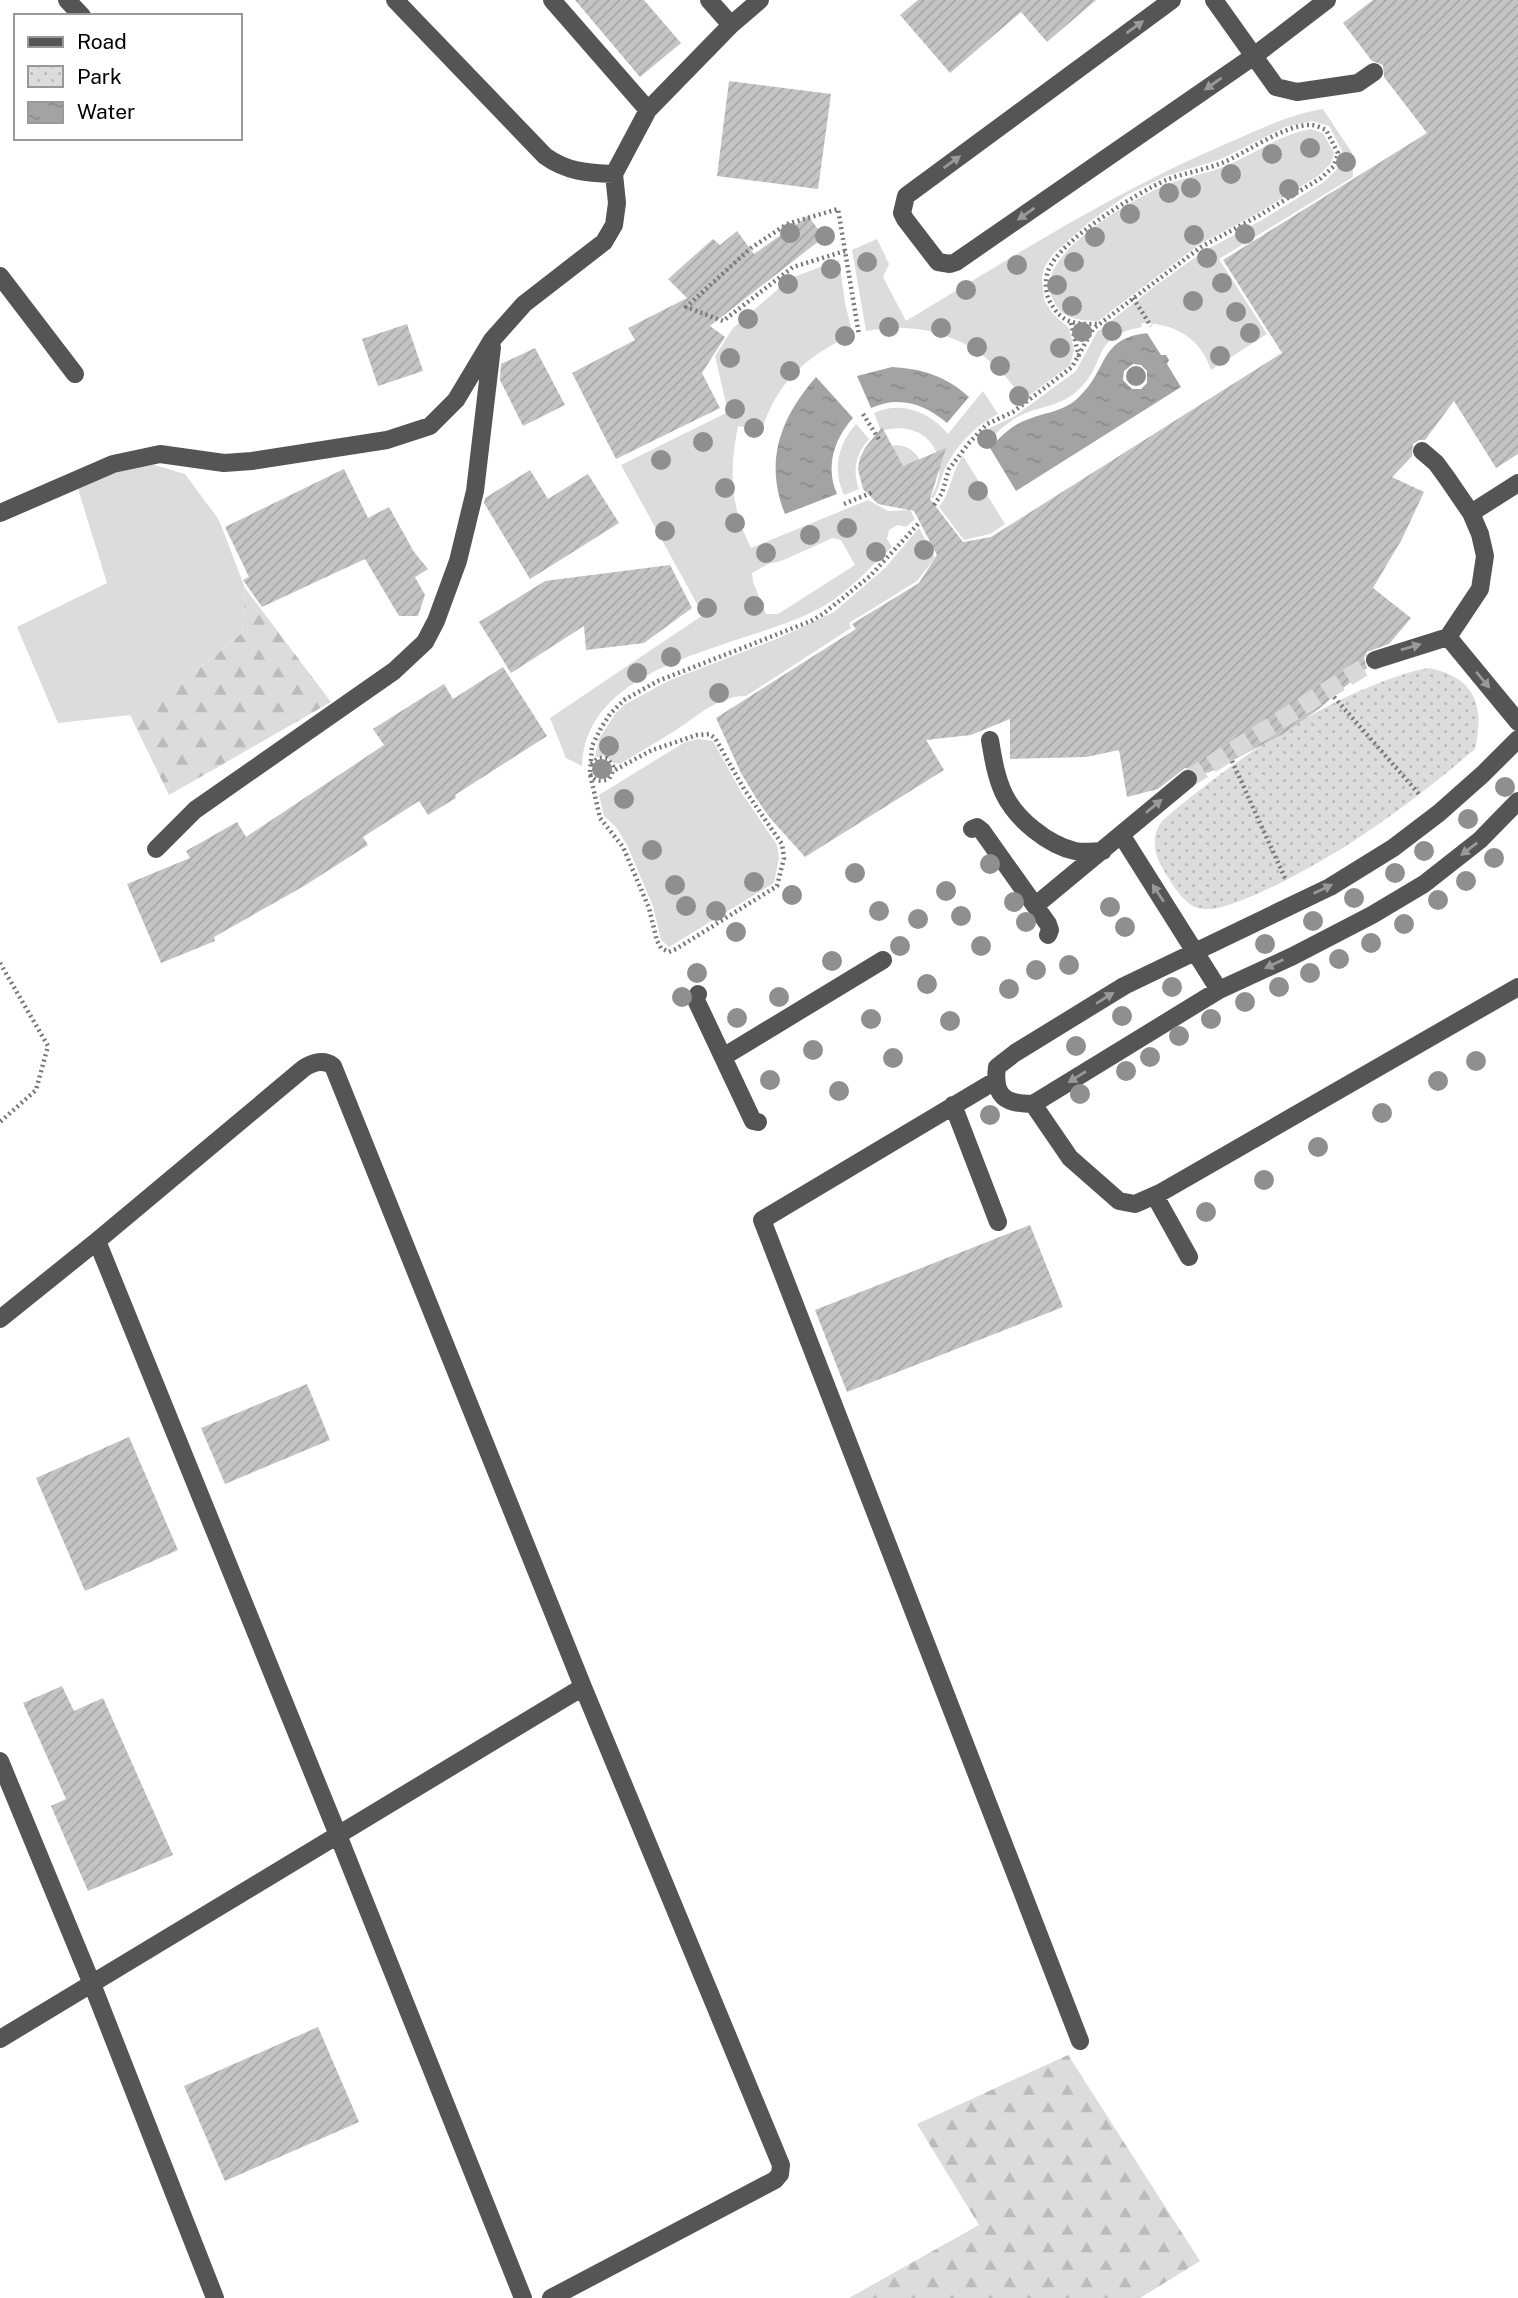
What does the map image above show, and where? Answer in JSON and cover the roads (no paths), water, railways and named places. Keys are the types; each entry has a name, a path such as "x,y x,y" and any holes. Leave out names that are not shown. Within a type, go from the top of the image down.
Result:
{"street":[{"path":"67,0 80,14"},
{"path":"395,0 545,156 557,165 582,173 614,174"},
{"path":"552,0 649,110"},
{"path":"709,0 731,25"},
{"path":"0,513 132,458 160,454 224,463 252,461 336,449 411,433 430,426 456,400 492,340 524,304 604,242 614,225 617,203 614,174 649,110 731,25 760,0"},
{"path":"1172,0 906,196 902,213 938,262 956,262 1254,56 1327,0"},
{"path":"1214,0 1276,87 1297,92 1359,83 1374,72"},
{"path":"0,276 75,374"},
{"path":"156,849 195,810 394,671 425,642 436,621 458,561 475,491 492,340"},
{"path":"1374,660 1448,637 1480,589 1485,556 1480,534 1471,513 1436,463 1422,451"},
{"path":"1471,513 1518,483"},
{"path":"1448,637 1518,722"},
{"path":"1518,738 1439,813 1393,848 1330,887 1124,986 1015,1053 997,1067 995,1080 1003,1097 1016,1104 1033,1104 1219,989 1372,915 1424,884 1480,840 1518,801"},
{"path":"990,740 996,772 1004,794 1019,816 1060,846 1078,852 1103,851"},
{"path":"1035,905 1188,779"},
{"path":"972,829 977,827 982,831 1048,924 1048,935"},
{"path":"1122,836 1219,989"},
{"path":"723,1057 883,960"},
{"path":"1033,1104 1070,1158 1119,1201 1135,1204 1155,1196 1518,987"},
{"path":"698,994 696,1000 753,1121 758,1122"},
{"path":"0,1319 304,1068 316,1062 325,1062 332,1066 583,1687 780,2160 781,2171 775,2180 551,2298"},
{"path":"995,1080 762,1220 1080,2041"},
{"path":"953,1105 998,1222"},
{"path":"1155,1196 1182,1246"},
{"path":"97,1241 523,2298"},
{"path":"0,2039 583,1687"},
{"path":"0,1761 92,1984 215,2298"}],"water":[{"path":"1147,333 1161,355 1166,355 1169,360 1167,364 1181,387 1016,491 990,448 1018,424 1074,402 1089,386 1112,349 1131,336","holes":["1133,364 1141,365 1147,371 1147,383 1141,389 1132,389 1123,380 1124,371"]},
{"path":"892,367 934,375 969,397 947,423 921,406 902,402 871,408 857,376"},
{"path":"816,377 853,418 836,444 833,454 833,484 837,494 785,514 776,476 779,441 793,408"}],"tunnel":[{"path":"1188,779 1375,660"}]}
